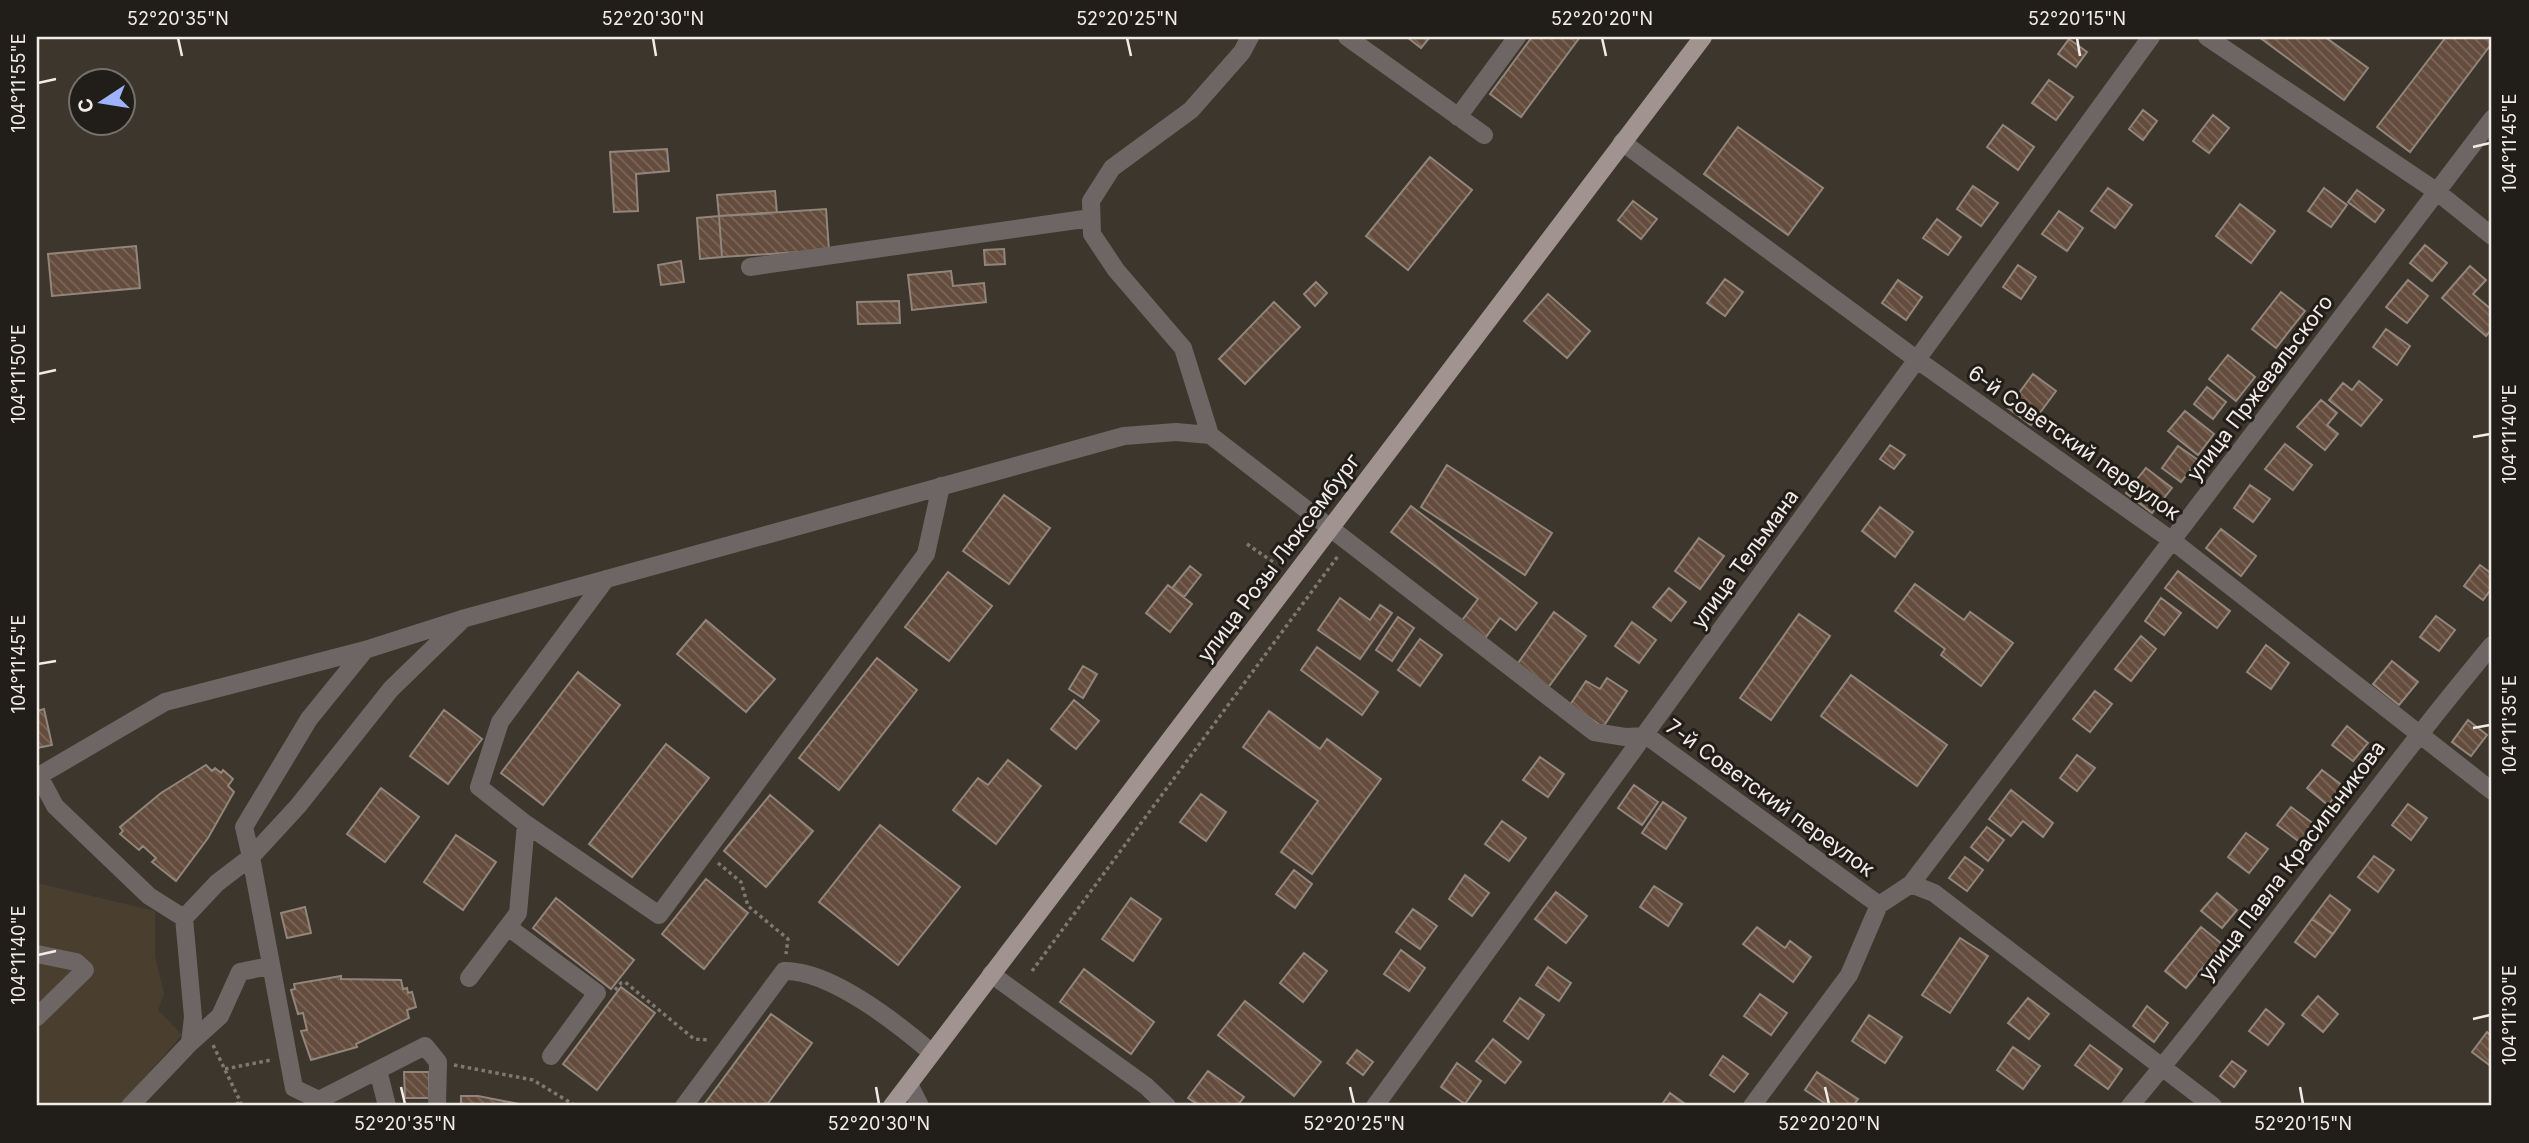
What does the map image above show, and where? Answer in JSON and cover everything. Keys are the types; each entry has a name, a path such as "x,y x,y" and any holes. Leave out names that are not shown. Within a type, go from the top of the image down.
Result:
{"main road":[{"name":"улица Розы Люксембург","path":"892,1106 1703,37"}],"street":[{"path":"184,918 149,896 55,806 38,776 164,702 365,650 462,619 1124,436 1176,432 1210,435 1183,348 1116,270 1092,234 1091,201 1112,169 1191,110 1242,52 1250,37"},
{"path":"1348,37 1484,135"},
{"path":"1458,117 1517,37"},
{"name":"улица Тельмана","path":"1375,1106 1647,736 1916,359 2151,37"},
{"path":"2207,37 2435,191 2492,236"},
{"name":"улица Пржевальского","path":"1911,884 2492,119"},
{"name":"6-й Советский переулок","path":"1622,142 1916,359 2174,541 2492,791"},
{"path":"750,267 1091,218"},
{"name":"7-й Советский переулок","path":"1210,435 1594,732 1647,736 1879,905 1911,884"},
{"path":"606,579 500,722 478,787 526,824 659,915 926,554 941,486"},
{"path":"190,1044 193,1017 184,918 217,883 251,857 298,806 391,690 462,619"},
{"name":"улица Павла Красильникова","path":"2130,1106 2418,733 2492,645"},
{"path":"365,650 309,719 244,827 294,1087 320,1103 425,1046 438,1062 437,1106"},
{"path":"469,978 518,913 526,824"},
{"path":"1911,884 1934,893 2213,1106"},
{"path":"1752,1106 1849,975 1879,905"},
{"path":"508,927 597,993 551,1056"},
{"path":"37,954 76,962 85,970 37,1017"},
{"path":"130,1106 220,1016 240,972 270,966"},
{"path":"684,1106 784,971 804,971 874,1009 932,1053"},
{"path":"991,974 1146,1086 1167,1106"},
{"path":"378,1070 387,1106"},
{"path":"909,1084 920,1106"}],"path":[{"path":"1032,971 1348,543"},
{"path":"1247,544 1276,564"},
{"path":"716,862 741,882 748,906 788,939 784,971"},
{"path":"597,993 612,994 621,982 625,982 694,1039 732,1041"},
{"path":"206,1029 242,1105 222,1106"},
{"path":"225,1069 288,1056"},
{"path":"438,1062 533,1080 576,1106"}],"shaded area":[{"path":"37,883 155,911 155,956 164,994 158,1010 182,1035 119,1106 37,1106"}],"building":[{"path":"1407,37 1430,37 1421,48"},
{"path":"1532,37 1580,37 1521,117 1490,94"},
{"path":"2259,37 2325,37 2368,68 2344,100"},
{"path":"2446,37 2492,37 2492,43 2410,152 2377,127"},
{"path":"2069,39 2087,52 2076,67 2058,54"},
{"path":"2049,80 2073,97 2056,120 2032,103"},
{"path":"2143,110 2157,121 2143,140 2129,129"},
{"path":"2213,115 2229,128 2209,153 2193,141"},
{"path":"2003,125 2034,147 2018,170 1987,147"},
{"path":"1738,127 1823,188 1788,235 1704,174"},
{"path":"667,149 669,171 636,174 638,211 614,212 610,152"},
{"path":"1430,157 1472,190 1408,270 1366,236"},
{"path":"1973,186 1998,203 1981,226 1957,209"},
{"path":"2108,188 2132,205 2115,228 2091,211"},
{"path":"2324,188 2347,205 2331,227 2308,211"},
{"path":"2357,190 2384,210 2375,222 2348,202"},
{"path":"775,191 777,213 719,216 717,195"},
{"path":"1633,201 1657,219 1641,239 1618,220"},
{"path":"2240,204 2275,231 2251,263 2216,236"},
{"path":"826,209 829,250 722,257 719,216"},
{"path":"2059,211 2083,228 2067,251 2042,234"},
{"path":"719,216 722,257 700,259 697,218"},
{"path":"1937,219 1961,237 1948,255 1923,238"},
{"path":"2425,245 2447,263 2432,281 2410,263"},
{"path":"136,246 140,288 52,296 48,254"},
{"path":"1004,249 1005,264 985,265 984,250"},
{"path":"681,261 684,282 661,285 658,265"},
{"path":"2018,265 2036,277 2021,299 2003,287"},
{"path":"2470,266 2486,280 2473,294 2492,310 2492,329 2486,336 2442,298"},
{"path":"951,271 953,286 984,283 986,302 912,310 908,275"},
{"path":"1725,279 1743,292 1725,316 1707,303"},
{"path":"1898,280 1922,297 1906,320 1882,303"},
{"path":"2408,280 2428,296 2407,323 2386,307"},
{"path":"1316,282 1327,293 1315,306 1304,294"},
{"path":"2281,292 2305,311 2276,348 2252,329"},
{"path":"1548,294 1590,331 1567,358 1524,321"},
{"path":"899,301 900,323 858,324 857,302"},
{"path":"1274,302 1300,327 1245,384 1219,359"},
{"path":"2386,329 2410,346 2397,365 2373,347"},
{"path":"2228,355 2255,377 2236,401 2209,379"},
{"path":"2033,374 2056,391 2031,425 2008,408"},
{"path":"2359,381 2382,400 2361,426 2329,400 2343,383 2352,390"},
{"path":"2207,387 2226,402 2213,419 2194,404"},
{"path":"2321,400 2337,413 2327,425 2338,434 2325,450 2297,427"},
{"path":"2185,411 2214,434 2198,455 2168,431"},
{"path":"2285,444 2312,465 2293,490 2265,469"},
{"path":"1890,445 1905,455 1894,469 1880,459"},
{"path":"2178,446 2198,460 2181,482 2162,468"},
{"path":"1447,465 1552,533 1525,575 1421,507"},
{"path":"2146,468 2172,488 2152,513 2126,493"},
{"path":"2250,485 2270,499 2253,522 2234,508"},
{"path":"1004,495 1050,528 1009,584 963,551"},
{"path":"1411,506 1537,603 1516,630 1500,618 1483,641 1460,623 1478,599 1391,532"},
{"path":"1880,507 1913,532 1895,557 1862,531"},
{"path":"2221,529 2256,556 2241,576 2206,548"},
{"path":"1699,538 1724,556 1700,589 1675,571"},
{"path":"2480,565 2492,574 2492,588 2483,600 2464,586"},
{"path":"1190,566 1201,575 1184,597 1172,588"},
{"path":"2178,571 2230,611 2217,628 2165,588"},
{"path":"948,572 992,606 949,661 905,627"},
{"path":"1915,584 1964,620 1970,612 2013,643 1981,686 1941,655 1945,649 1895,611"},
{"path":"1168,585 1192,604 1170,632 1146,613"},
{"path":"1669,588 1686,602 1671,621 1653,607"},
{"path":"1340,598 1370,620 1380,605 1392,613 1360,659 1318,630"},
{"path":"2161,598 2181,613 2164,635 2145,621"},
{"path":"1554,612 1586,636 1547,689 1516,666"},
{"path":"1799,614 1830,636 1771,720 1740,698"},
{"path":"2436,616 2455,630 2439,651 2420,637"},
{"path":"1398,617 1414,628 1392,661 1376,650"},
{"path":"706,620 775,679 746,712 677,654"},
{"path":"1632,622 1656,640 1639,663 1615,646"},
{"path":"2141,636 2156,649 2131,681 2115,669"},
{"path":"1420,639 1442,655 1420,686 1398,670"},
{"path":"2266,645 2289,663 2271,689 2247,672"},
{"path":"1317,647 1378,692 1362,715 1301,670"},
{"path":"877,658 917,690 839,790 799,758"},
{"path":"2392,661 2418,682 2399,705 2373,684"},
{"path":"1083,666 1097,674 1083,698 1069,689"},
{"path":"578,672 620,705 543,805 501,773"},
{"path":"1851,675 1947,745 1917,786 1821,716"},
{"path":"1607,678 1627,691 1603,727 1570,705 1586,681 1600,689"},
{"path":"2095,691 2112,704 2090,732 2073,719"},
{"path":"1074,700 1099,721 1076,749 1051,729"},
{"path":"44,709 52,745 37,748 37,711"},
{"path":"444,710 482,739 448,784 410,756"},
{"path":"1269,711 1320,749 1327,739 1381,779 1312,874 1281,852 1318,801 1243,747"},
{"path":"2468,720 2487,735 2471,756 2452,742"},
{"path":"2347,726 2368,743 2353,761 2332,745"},
{"path":"666,744 709,778 632,877 589,844"},
{"path":"2077,755 2095,768 2077,791 2060,778"},
{"path":"1540,757 1564,774 1548,797 1523,780"},
{"path":"1008,760 1041,786 996,844 953,810 978,778 988,785"},
{"path":"206,765 212,771 215,768 221,773 223,770 233,779 228,786 234,792 208,838 176,881 152,862 156,858 143,846 139,850 120,834 123,831 120,827 161,793"},
{"path":"2322,770 2343,786 2328,805 2307,788"},
{"path":"1634,785 1658,802 1642,825 1618,808"},
{"path":"381,788 419,817 385,862 347,834"},
{"path":"2011,790 2053,823 2043,837 2023,821 2011,836 1989,819"},
{"path":"1201,794 1226,812 1206,841 1180,822"},
{"path":"770,795 813,831 766,887 724,851"},
{"path":"1663,802 1686,818 1666,849 1642,833"},
{"path":"2408,804 2427,818 2411,840 2392,825"},
{"path":"2291,807 2315,825 2301,843 2277,825"},
{"path":"1502,821 1526,838 1509,861 1485,844"},
{"path":"880,825 960,887 898,965 819,902"},
{"path":"1987,827 2004,840 1988,861 1971,847"},
{"path":"2246,833 2268,849 2249,873 2228,857"},
{"path":"456,835 496,862 463,910 424,882"},
{"path":"2374,856 2394,870 2378,892 2358,877"},
{"path":"1965,857 1983,870 1967,891 1949,878"},
{"path":"1294,870 1312,884 1295,908 1276,894"},
{"path":"1465,875 1489,893 1472,916 1449,899"},
{"path":"706,879 748,913 704,969 662,934"},
{"path":"1654,886 1682,904 1668,926 1640,907"},
{"path":"1556,892 1587,916 1566,943 1535,919"},
{"path":"2217,893 2237,910 2222,928 2201,911"},
{"path":"2330,895 2350,910 2333,934 2312,919"},
{"path":"556,898 634,960 611,989 533,928"},
{"path":"1131,898 1161,919 1133,961 1102,939"},
{"path":"305,907 311,933 287,938 281,913"},
{"path":"1413,909 1437,926 1420,949 1396,932"},
{"path":"2312,919 2333,934 2315,957 2295,942"},
{"path":"1757,927 1785,948 1790,941 1811,957 1793,982 1743,944"},
{"path":"2201,927 2222,944 2186,988 2165,971"},
{"path":"1960,938 1988,956 1950,1013 1922,995"},
{"path":"1401,950 1425,968 1409,991 1384,974"},
{"path":"1304,953 1327,971 1303,1002 1280,983"},
{"path":"1548,967 1571,983 1559,1001 1536,985"},
{"path":"1084,969 1154,1022 1131,1054 1060,1002"},
{"path":"341,976 341,979 401,980 403,989 407,988 408,993 412,992 416,1007 407,1010 409,1018 356,1044 357,1047 311,1060 301,1031 307,1030 303,1013 298,1014 291,990 295,989 294,984"},
{"path":"621,987 655,1013 597,1090 563,1064"},
{"path":"1760,994 1787,1013 1771,1035 1744,1016"},
{"path":"2318,996 2338,1014 2323,1032 2302,1015"},
{"path":"1520,998 1544,1015 1528,1039 1504,1021"},
{"path":"2028,998 2049,1014 2029,1039 2008,1023"},
{"path":"1245,1001 1321,1062 1294,1096 1218,1035"},
{"path":"2147,1006 2168,1023 2154,1042 2133,1026"},
{"path":"2266,1009 2284,1024 2268,1045 2249,1031"},
{"path":"771,1014 812,1043 766,1106 703,1106"},
{"path":"1869,1015 1902,1037 1885,1063 1852,1041"},
{"path":"2487,1032 2492,1037 2492,1067 2472,1052"},
{"path":"1493,1039 1521,1062 1505,1083 1476,1061"},
{"path":"2090,1045 2122,1069 2108,1089 2075,1065"},
{"path":"2013,1047 2040,1066 2023,1089 1997,1070"},
{"path":"1357,1050 1373,1062 1363,1075 1347,1063"},
{"path":"1723,1056 1748,1074 1734,1092 1710,1075"},
{"path":"2232,1061 2246,1071 2234,1087 2220,1076"},
{"path":"1457,1063 1481,1081 1465,1104 1441,1087"},
{"path":"1208,1071 1244,1097 1237,1106 1200,1106 1188,1098"},
{"path":"404,1072 429,1072 429,1098 405,1098"},
{"path":"1817,1072 1858,1099 1853,1106 1829,1106 1805,1090"},
{"path":"1670,1093 1688,1106 1661,1106"},
{"path":"461,1096 478,1096 529,1106 461,1106"}]}
